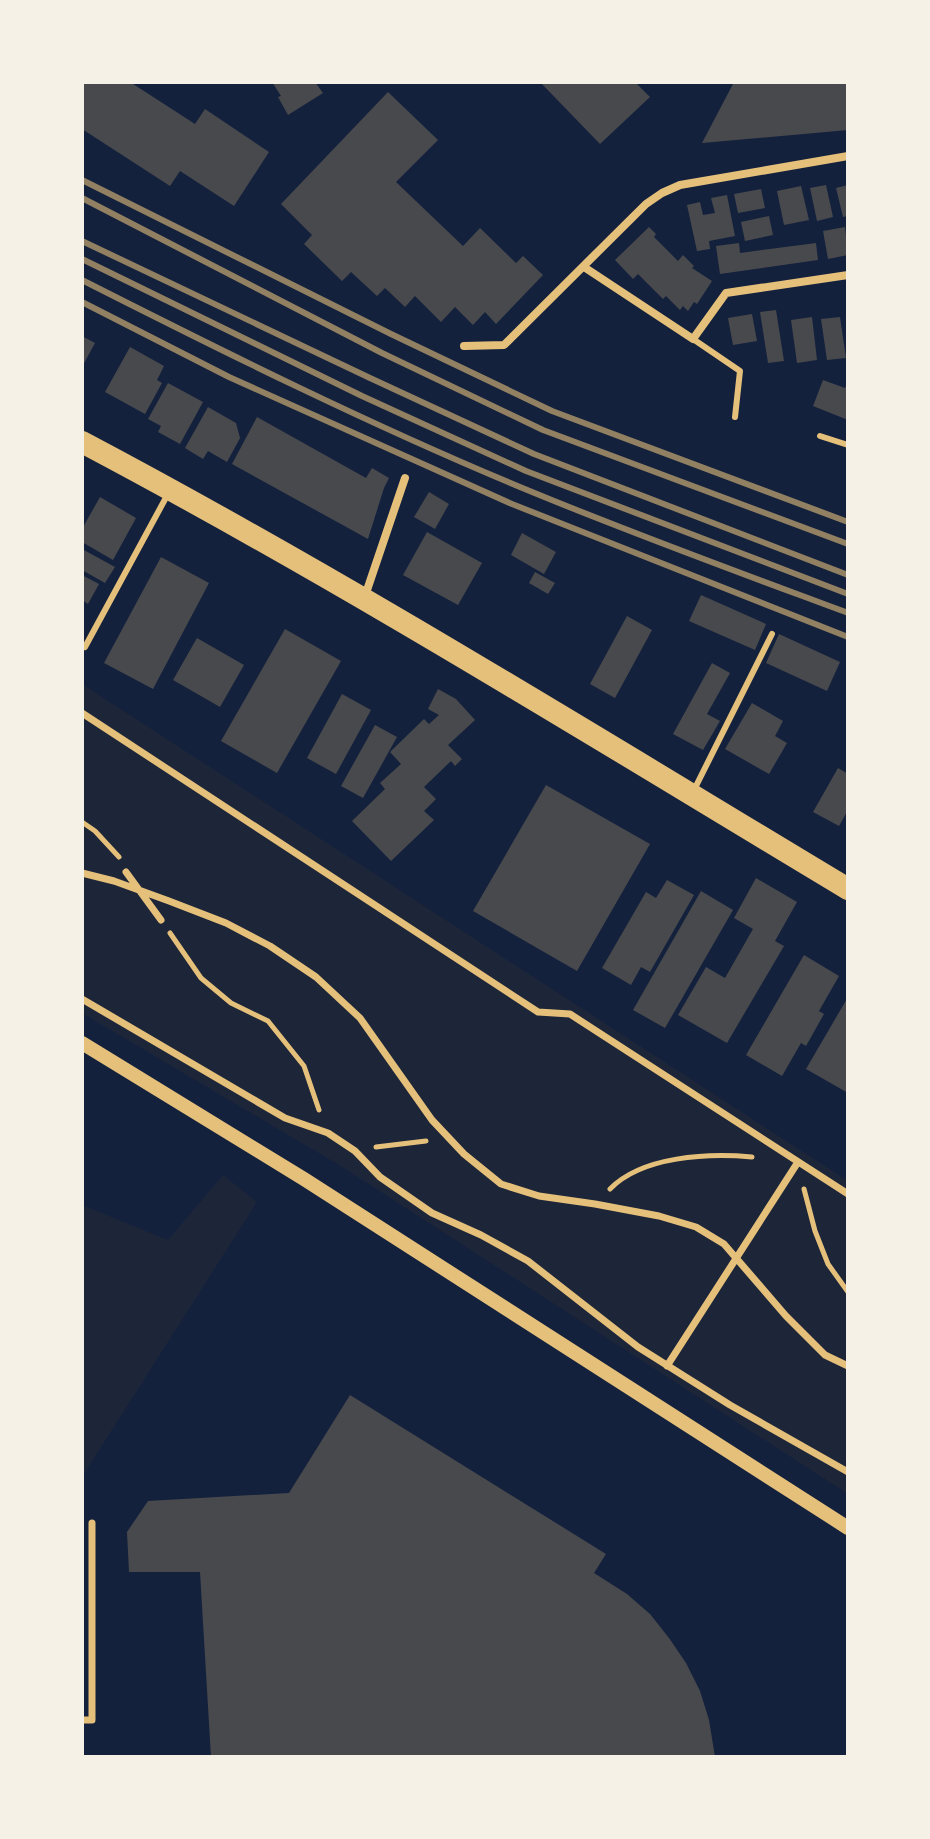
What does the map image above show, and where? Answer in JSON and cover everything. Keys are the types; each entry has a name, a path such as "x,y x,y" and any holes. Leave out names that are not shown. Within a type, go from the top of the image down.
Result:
{"highway":[{"path":"82,442 171,489 435,641 848,889"}],"street":[{"path":"464,346 504,345 646,204 662,193 680,185 848,156"},
{"path":"584,267 693,339 726,293 848,275"},
{"path":"364,600 405,478"},
{"path":"82,713 538,1012 570,1014 848,1194"},
{"path":"126,872 161,920"},
{"path":"82,873 137,889 226,923 270,946 316,977 360,1018 432,1120 464,1154 501,1184 539,1196 659,1216 696,1227 724,1244 786,1316 825,1355 848,1366"},
{"path":"82,999 285,1118 328,1133 355,1151 380,1177 432,1213 528,1261 638,1347 730,1405 848,1472"},
{"path":"82,1043 304,1179 848,1528"},
{"path":"667,1366 798,1162"},
{"path":"82,1720 92,1720 92,1523"}],"lane":[{"path":"693,339 740,371 735,417"},
{"path":"820,436 848,445"},
{"path":"85,647 171,489"},
{"path":"692,795 772,634"}],"path":[{"path":"82,822 119,856 126,872"},
{"path":"161,920 201,978 231,1003 268,1021 304,1066 328,1133"},
{"path":"355,1151 421,1140 440,1143 464,1154"},
{"path":"595,1204 621,1178 652,1164 694,1157 752,1157"},
{"path":"798,1162 815,1231 828,1264 848,1292"}],"shaded area":[{"path":"82,684 848,1181 848,1494 344,1168 82,1013"},
{"path":"223,1175 257,1202 82,1477 82,1205 168,1240"}],"building":[{"path":"82,82 130,82 195,124 205,109 269,152 234,206 180,171 170,186 82,129"},
{"path":"272,82 315,82 323,93 288,115"},
{"path":"540,82 635,82 650,97 600,144"},
{"path":"734,82 848,82 848,130 702,143"},
{"path":"388,92 438,140 396,182 463,246 480,228 516,263 523,256 543,275 496,324 485,312 473,325 455,307 441,322 415,296 405,307 385,288 377,296 351,272 342,281 304,244 312,235 281,204"},
{"path":"826,185 833,217 817,221 810,188"},
{"path":"848,185 848,216 843,217 836,188"},
{"path":"801,186 809,220 784,225 777,191"},
{"path":"761,189 765,208 738,213 734,194"},
{"path":"727,195 735,236 709,241 710,249 697,251 687,205 700,202 703,215 715,213 711,198"},
{"path":"769,216 773,235 745,241 741,222"},
{"path":"649,227 656,234 654,237 678,261 683,255 694,266 692,268 712,281 697,304 694,302 688,311 683,306 680,310 666,296 663,299 638,274 633,279 615,260"},
{"path":"845,227 848,255 828,259 823,231"},
{"path":"739,243 740,253 816,243 818,260 720,274 716,246"},
{"path":"776,310 784,361 768,363 760,312"},
{"path":"752,314 757,341 733,345 728,318"},
{"path":"812,317 817,360 797,363 791,320"},
{"path":"840,317 846,358 827,360 821,319"},
{"path":"82,336 95,343 82,367"},
{"path":"130,347 164,366 157,380 162,383 145,414 105,392"},
{"path":"823,380 845,388 848,381 848,420 813,406"},
{"path":"168,383 203,402 180,444 158,432 161,426 148,419"},
{"path":"208,407 236,423 240,438 227,462 208,451 203,459 185,448"},
{"path":"257,417 366,478 372,468 389,478 368,539 232,464"},
{"path":"429,492 449,504 435,529 414,517"},
{"path":"100,497 136,518 113,560 82,542 82,529"},
{"path":"427,532 482,563 458,605 403,575"},
{"path":"522,533 556,552 544,574 511,555"},
{"path":"82,549 115,567 105,583 82,570"},
{"path":"161,557 209,583 153,689 104,663"},
{"path":"535,572 555,583 548,594 529,583"},
{"path":"82,575 99,584 88,604 82,600"},
{"path":"701,595 766,624 755,650 689,621"},
{"path":"627,616 652,630 615,698 590,684"},
{"path":"285,629 341,661 277,773 221,741"},
{"path":"779,634 840,662 827,691 766,663"},
{"path":"197,638 244,665 220,707 173,680"},
{"path":"712,663 730,673 707,714 720,721 703,750 673,734"},
{"path":"438,689 456,699 475,720 448,745 462,759 455,766 451,761 424,787 436,799 424,811 434,820 391,861 352,821 385,789 380,783 401,764 390,752 424,719 429,724 439,715 428,709"},
{"path":"342,694 371,710 336,774 307,758"},
{"path":"752,703 783,721 775,736 787,743 769,774 725,749"},
{"path":"375,725 397,737 363,798 341,786"},
{"path":"838,768 848,774 848,810 839,826 813,812"},
{"path":"546,785 650,844 577,971 473,911"},
{"path":"756,878 797,902 775,941 784,946 727,1043 678,1015 706,967 725,978 753,929 734,918"},
{"path":"667,880 694,895 650,972 641,967 631,985 602,968 646,892 656,898"},
{"path":"701,891 733,910 665,1028 633,1010"},
{"path":"804,955 839,976 819,1011 824,1014 806,1046 801,1043 782,1076 746,1055"},
{"path":"848,997 848,1093 806,1069"},
{"path":"350,1395 606,1554 594,1573 627,1594 650,1614 686,1663 700,1691 709,1720 715,1757 211,1757 200,1572 129,1572 127,1532 148,1501 289,1493"}],"railway":[{"path":"82,180 552,411 848,522"},
{"path":"82,198 382,353 543,430 848,544"},
{"path":"82,241 534,454 848,575"},
{"path":"82,259 362,396 526,471 848,594"},
{"path":"82,280 299,388 464,463 601,520 848,613"},
{"path":"82,302 229,377 512,504 848,637"}]}
